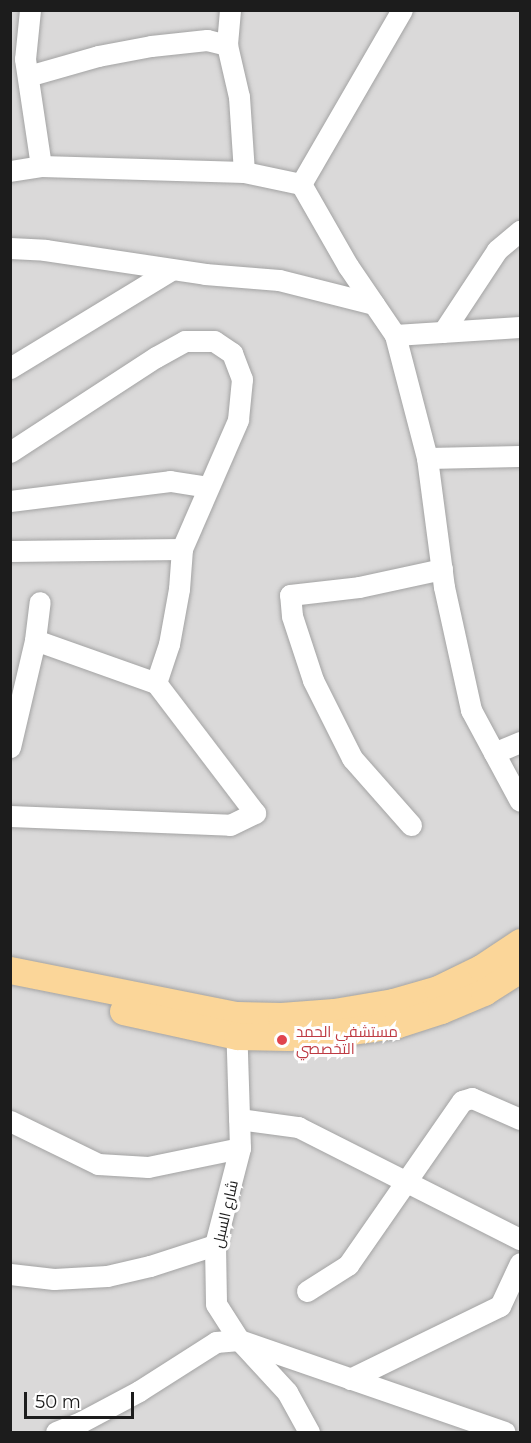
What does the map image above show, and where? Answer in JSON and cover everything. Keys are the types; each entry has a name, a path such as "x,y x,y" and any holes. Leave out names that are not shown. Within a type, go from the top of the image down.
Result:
{"main road":[{"path":"10,970 236,1026 281,1016 334,1012 393,1002 438,989 481,968 520,942"},
{"path":"10,986 288,1037 395,1025 441,1010 484,992 520,969"}],"street":[{"path":"30,10 25,59 42,166"},
{"path":"230,10 227,45 239,97 244,172"},
{"path":"301,184 402,10"},
{"path":"27,76 98,56 151,46 207,40 227,45"},
{"path":"10,171 42,166 244,172 301,184 348,266 395,335 427,458 442,569 471,710 520,801"},
{"path":"443,332 497,250 520,231"},
{"path":"10,248 45,250 171,270 279,280 374,304"},
{"path":"10,368 171,270"},
{"path":"395,335 520,327"},
{"path":"10,452 156,357 185,341 214,341 232,353 242,379 238,420 182,549 179,589 169,645 156,683"},
{"path":"427,458 520,456"},
{"path":"10,501 170,481 208,487"},
{"path":"10,551 182,549"},
{"path":"411,825 352,758 313,680 292,616 290,595 359,587 442,569"},
{"path":"10,747 35,640 40,602"},
{"path":"10,816 230,825 255,813 156,683 35,640"},
{"path":"494,753 520,742"},
{"name":"شارع السبل","path":"236,1026 240,1148 215,1245 216,1304 239,1340 287,1392 309,1432"},
{"path":"307,1291 348,1265 462,1101 472,1098 520,1119"},
{"path":"238,1119 268,1121 298,1127 520,1239"},
{"path":"10,1121 98,1164 148,1167 240,1148"},
{"path":"10,1274 54,1279 107,1276 150,1266 215,1245"},
{"path":"350,1379 500,1306 520,1263"},
{"path":"56,1432 81,1422 139,1391 216,1342 239,1340 504,1432"}],"shaded area":[{"path":"11,11 520,11 520,1432 11,1432"}],"place":[{"name":"مستشفى الحمد التخصصي","path":"282,1040"}]}
